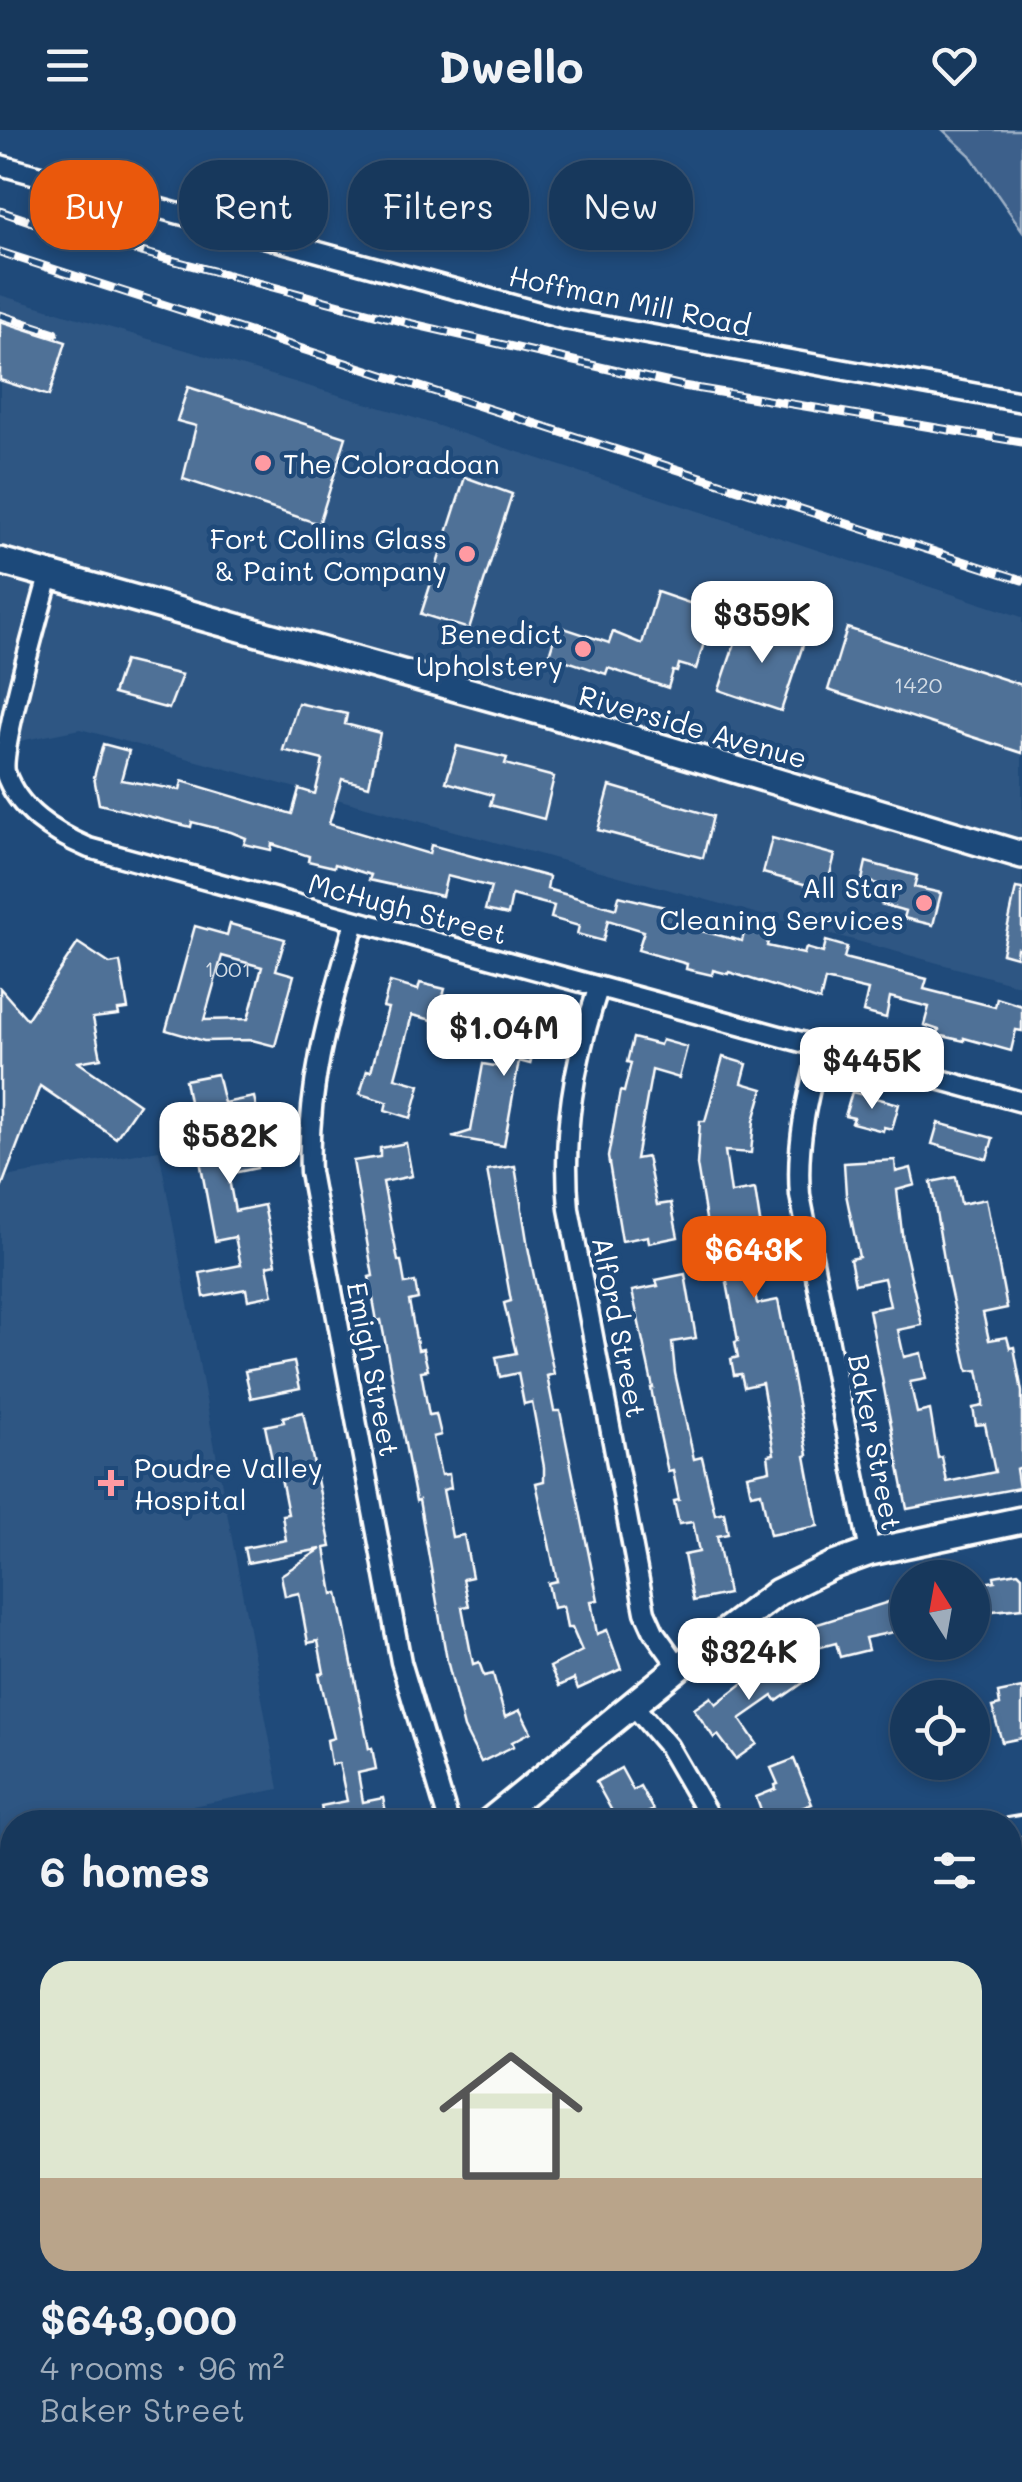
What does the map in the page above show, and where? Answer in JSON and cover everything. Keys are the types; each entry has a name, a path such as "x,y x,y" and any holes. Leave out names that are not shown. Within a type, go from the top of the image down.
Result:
{"main road":[{"name":"Riverside Avenue","path":"0,560 546,713 1022,855"},
{"path":"505,1810 679,1666 778,1592 870,1552 1022,1520"}],"street":[{"name":"Hoffman Mill Road","path":"0,165 564,319 1022,402"},
{"name":"McHugh Street","path":"49,576 14,706 2,771 32,814 78,844 1022,1102"},
{"name":"Emigh Street","path":"355,922 318,1053 310,1103 310,1172 402,1662 445,1810"},
{"name":"Alford Street","path":"598,989 584,1032 572,1092 565,1168 568,1210 646,1612 654,1632 679,1666"},
{"name":"Baker Street","path":"820,1048 800,1137 800,1195 870,1552"},
{"path":"634,1706 668,1746 705,1810"}],"shaded area":[{"path":"943,130 1022,130 1022,230 970,155"},
{"path":"0,295 399,413 1022,617 1022,986 80,729 0,745"},
{"name":"Poudre Valley Hospital","path":"159,1150 279,1789 172,1810 0,1810 0,1178"}],"building":[{"path":"0,321 66,342 49,396 0,380"},
{"name":"The Coloradoan","path":"188,387 346,437 319,524 183,479 196,426 177,421"},
{"name":"Fort Collins Glass & Paint Company","path":"465,477 512,494 469,629 421,614"},
{"path":"657,592 707,609 705,618 711,620 696,669 679,664 668,688 608,668 606,674 549,655 558,626 609,643 613,632 642,644"},
{"path":"742,622 804,642 781,711 719,690"},
{"path":"847,628 1022,685 1022,753 828,690"},
{"path":"124,661 182,675 169,709 113,694"},
{"path":"298,703 347,714 345,724 380,733 369,786 342,779 329,824 429,854 431,845 549,877 547,889 616,909 619,896 677,910 673,924 742,941 748,917 772,923 767,946 804,954 806,948 823,953 826,941 847,947 844,958 927,979 924,989 995,1007 997,998 1022,1006 1022,1031 1016,1030 1011,1051 938,1035 939,1030 924,1025 929,1007 890,997 886,1018 863,1012 868,990 825,980 820,1001 729,972 713,970 712,975 686,969 687,964 638,950 644,931 608,920 603,941 577,934 579,926 551,918 554,906 512,895 508,915 485,910 491,887 447,876 442,896 369,880 371,875 308,861 309,856 272,844 271,850 244,844 246,838 231,832 192,822 191,827 99,804 94,777 103,744 129,751 121,780 180,790 182,781 292,814 299,789 315,794 323,760 283,750"},
{"path":"457,746 507,758 505,764 554,777 544,819 490,805 493,795 446,782"},
{"path":"610,786 713,816 703,858 598,830"},
{"path":"772,838 835,855 826,890 763,873"},
{"path":"866,862 917,876 914,887 941,893 933,925 904,918 906,911 881,904 885,886 862,880"},
{"path":"1016,888 1022,889 1022,950 1017,948 1016,957 1002,953"},
{"path":"230,924 285,939 276,970 294,975 275,1046 252,1040 204,1041 166,1030 195,926 227,935","holes":["222,956 262,967 248,1019 204,1020"]},
{"path":"78,943 110,964 120,962 128,1009 118,1010 119,1015 93,1018 101,1058 78,1062 139,1104 116,1138 40,1086 0,1191 0,988 27,1019"},
{"path":"390,982 418,990 420,983 445,989 436,1021 412,1015 395,1078 420,1085 411,1118 385,1110 387,1102 360,1094 367,1070 371,1071 388,1008 383,1007"},
{"path":"520,1000 545,1007 530,1064 519,1061 504,1146 452,1137 471,1131 483,1064 501,1067"},
{"path":"633,1038 687,1047 679,1078 652,1070 636,1159 647,1157 657,1205 671,1203 678,1237 649,1243 648,1236 622,1241 608,1157 620,1091 624,1092 631,1063 627,1062"},
{"path":"723,1057 747,1064 742,1083 763,1089 751,1153 725,1151 731,1193 755,1189 769,1252 748,1256 753,1284 757,1304 778,1300 818,1526 770,1535 761,1492 751,1494 747,1475 770,1470 768,1455 774,1454 762,1383 744,1387 741,1374 734,1375 731,1359 738,1357 738,1341 716,1224 707,1225 697,1165 700,1121 705,1121"},
{"path":"217,1074 224,1103 254,1097 261,1129 249,1131 257,1168 228,1174 235,1211 264,1205 276,1264 267,1266 273,1295 248,1300 246,1289 204,1297 200,1273 241,1265 235,1237 215,1241 185,1080"},
{"path":"852,1092 899,1104 892,1129 884,1127 883,1131 852,1123 854,1118 845,1116"},
{"path":"938,1123 993,1138 987,1159 932,1144"},
{"path":"406,1143 412,1176 383,1182 405,1284 415,1282 418,1299 409,1301 418,1350 423,1349 428,1370 421,1371 429,1415 436,1414 441,1435 433,1437 441,1475 449,1474 451,1488 443,1490 452,1537 464,1535 472,1577 463,1579 469,1606 462,1607 473,1664 479,1662 484,1676 493,1674 505,1717 520,1710 531,1732 512,1742 514,1746 481,1762 464,1728 447,1660 419,1500 416,1501 381,1320 377,1321 353,1161 380,1157 380,1148"},
{"path":"895,1160 896,1172 911,1168 915,1185 897,1190 903,1242 922,1325 898,1330 904,1357 921,1353 926,1379 910,1382 917,1413 930,1410 938,1458 942,1457 947,1482 995,1472 985,1424 976,1425 973,1408 983,1406 983,1396 978,1370 968,1371 931,1182 956,1177 961,1204 986,1199 1007,1308 983,1313 989,1340 1007,1337 1010,1348 1014,1347 1022,1392 1022,1467 1016,1469 1019,1488 907,1509 869,1310 890,1306 884,1278 855,1284 850,1259 859,1257 844,1163"},
{"path":"515,1166 554,1374 547,1376 554,1411 560,1411 598,1600 591,1601 597,1634 607,1630 621,1669 578,1689 574,1679 559,1686 550,1667 582,1651 572,1628 567,1628 563,1606 553,1608 548,1583 557,1581 536,1483 544,1481 544,1467 532,1402 524,1404 518,1373 500,1377 496,1357 516,1353 504,1303 511,1301 487,1170"},
{"path":"685,1274 696,1338 672,1342 675,1373 694,1459 702,1457 715,1514 724,1512 728,1534 717,1536 728,1594 693,1601 684,1555 699,1552 693,1522 679,1524 674,1501 679,1500 673,1471 668,1472 632,1291 658,1286 656,1280"},
{"path":"294,1362 300,1388 251,1398 245,1371"},
{"path":"303,1412 331,1547 325,1548 333,1594 338,1593 376,1769 358,1773 363,1802 383,1798 386,1810 322,1810 321,1806 347,1801 339,1763 331,1764 327,1740 334,1738 319,1674 324,1673 318,1641 308,1643 299,1593 285,1596 281,1575 321,1549 247,1563 244,1548 286,1540 282,1515 288,1514 265,1426 284,1422 283,1417"},
{"path":"1018,1572 1022,1576 1022,1608 990,1611 990,1582 995,1581 994,1576"},
{"path":"890,1602 890,1633 865,1638 868,1650 840,1657 836,1643 817,1648 811,1626"},
{"path":"786,1650 803,1674 799,1677 803,1683 777,1701 773,1696 740,1719 757,1744 736,1759 718,1735 714,1738 694,1709 711,1697 716,1704"},
{"path":"1022,1688 1022,1738 1002,1742 992,1707 1000,1705 998,1693"},
{"path":"794,1759 812,1804 796,1810 761,1810 756,1797 776,1789 778,1784 771,1768"},
{"path":"621,1768 633,1790 640,1786 653,1810 611,1810 596,1782"}],"railway":[{"path":"0,211 408,323 683,386 1022,442"},
{"path":"0,252 1022,580"},
{"path":"0,315 55,333"}],"place":[{"name":"The Coloradoan","path":"263,463"},
{"name":"Fort Collins Glass & Paint Company","path":"467,554"},
{"name":"Benedict Upholstery","path":"583,649"},
{"name":"All Star Cleaning Services","path":"924,903"},
{"name":"Poudre Valley Hospital","path":"111,1483"}]}
